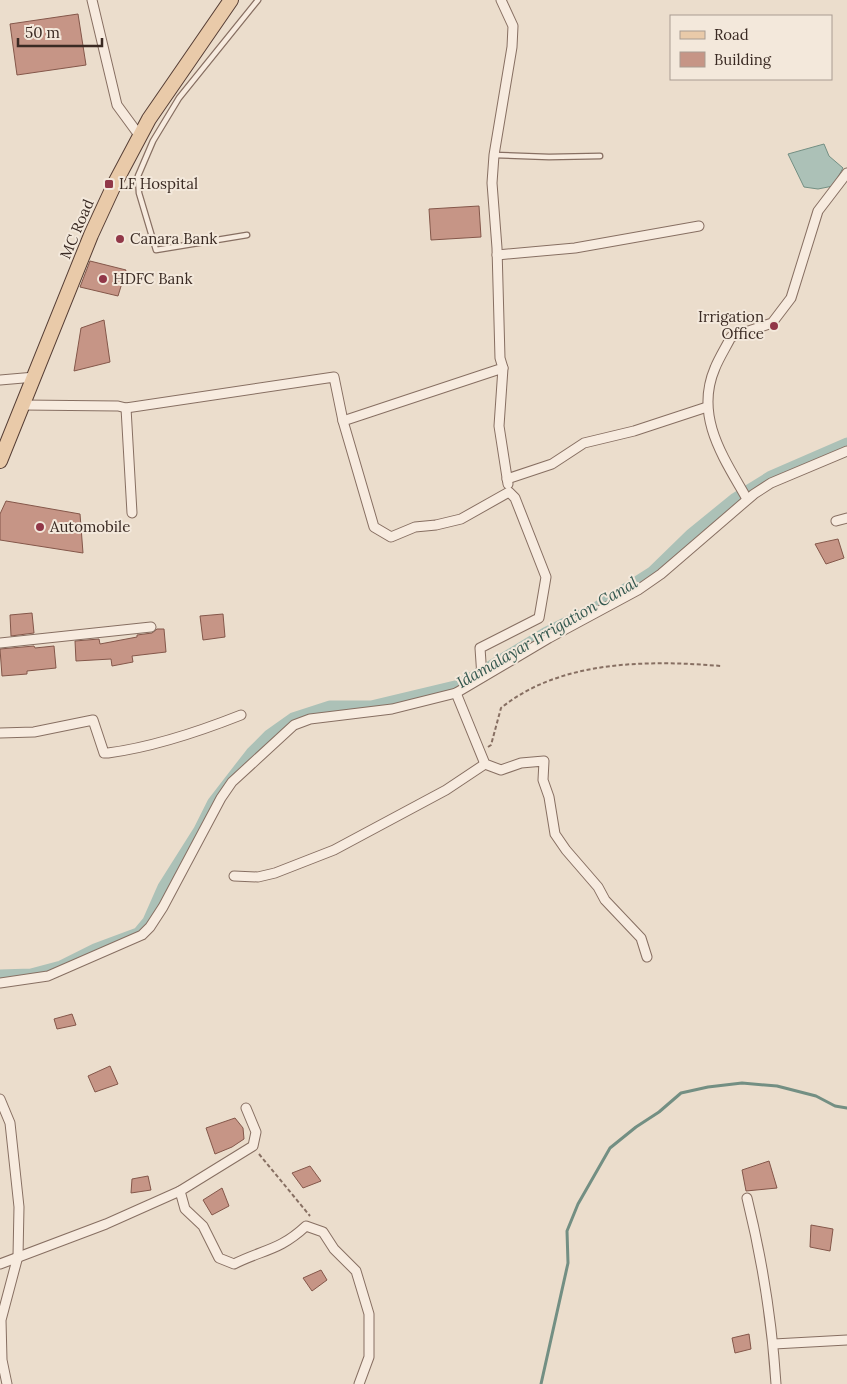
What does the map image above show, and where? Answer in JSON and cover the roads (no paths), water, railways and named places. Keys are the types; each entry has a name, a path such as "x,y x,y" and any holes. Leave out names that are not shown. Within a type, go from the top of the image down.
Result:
{"main road":[{"name":"MC Road","path":"0,461 91,235 139,135 206,34 231,0"}],"street":[{"path":"92,0 117,105 139,135"},
{"path":"482,677 480,648 539,618 546,577 515,498 509,492 499,426 503,368 500,358 497,255 492,183 494,155 512,47 513,26 501,0"},
{"path":"747,499 713,439 707,407 714,370 731,337 772,324 791,298 818,211 847,173"},
{"path":"497,255 575,248 699,226"},
{"path":"343,421 503,368"},
{"path":"23,405 118,406 126,408 334,377 343,421 374,527 391,537 415,527 436,525 461,519 509,492"},
{"path":"0,380 35,378"},
{"path":"507,479 552,464 584,444 634,431 707,407"},
{"path":"126,408 132,513"},
{"path":"0,982 48,976 124,944 150,928 227,790 254,761 294,725 310,718 392,709 456,693 638,590 661,574 747,499 771,483 847,451"},
{"path":"836,521 847,518"},
{"path":"0,643 151,627"},
{"path":"456,693 485,764 501,770 522,763 544,761 543,780 555,834 566,850 598,887 605,900 641,938 647,957"},
{"path":"0,733 34,732 93,720 104,753 108,753 150,745 192,733 241,714"},
{"path":"234,876 258,877 275,873 334,850 446,790 485,764"},
{"path":"0,1098 10,1123 19,1207 18,1256 1,1320 2,1360 7,1384"},
{"path":"0,1264 106,1224 180,1190 253,1146 256,1132 246,1108"},
{"path":"180,1190 185,1209 203,1226 219,1258 234,1264 275,1249 290,1240 306,1226 323,1232 334,1249 356,1271 369,1314 369,1357 359,1384"},
{"path":"747,1198 757,1240 774,1344 776,1384"},
{"path":"774,1344 847,1340"}],"lane":[{"path":"247,235 156,250 139,193 138,176 153,141 179,98 258,0"},
{"path":"494,155 600,156"}],"waterway":[{"name":"Idamalayar Irrigation Canal","path":"0,975 31,974 61,966 95,949 138,933 148,921 163,887 199,830 213,802 251,753 269,735 293,718 330,706 371,706 459,685 545,633 597,607 652,572 691,534 734,499 771,476 847,443"},
{"path":"541,1384 568,1263 567,1231 578,1204 610,1148 636,1127 659,1112 681,1093 708,1087 742,1083 777,1086 816,1096 835,1106 847,1108"}],"place":[{"name":"LF Hospital","path":"109,184"},
{"name":"Canara Bank","path":"120,239"},
{"name":"HDFC Bank","path":"103,279"},
{"name":"Irrigation Office","path":"774,326"},
{"name":"Automobile","path":"40,527"}]}
